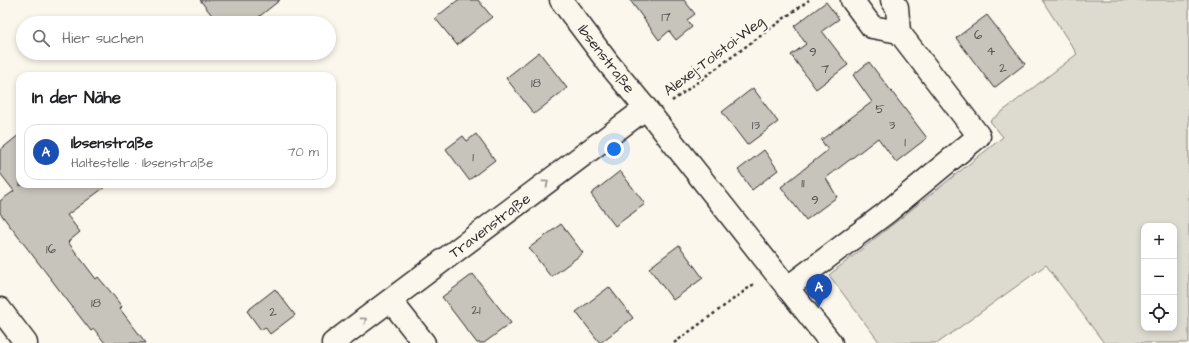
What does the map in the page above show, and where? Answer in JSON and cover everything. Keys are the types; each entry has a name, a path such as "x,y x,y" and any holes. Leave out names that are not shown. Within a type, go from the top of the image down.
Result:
{"street":[{"name":"Ibsenstraße","path":"561,0 609,64 649,112 831,343"},
{"path":"852,0 872,26 899,32"},
{"path":"787,288 886,213 979,136 899,32 897,7 892,0"},
{"name":"Travenstraße","path":"333,343 649,112"},
{"path":"391,301 424,343"},
{"path":"0,309 26,343"}],"path":[{"name":"Alexej-Tolstoi-Weg","path":"649,112 809,0"},
{"path":"674,343 773,270"}],"shaded area":[{"path":"1042,0 1189,0 1189,343 1104,343 1046,265 938,343 880,343 829,275 1003,137 990,121 1077,54"}],"building":[{"path":"200,0 280,0 260,16 213,16"},
{"path":"458,0 478,0 492,17 457,45 435,18"},
{"path":"630,0 684,0 695,14 687,20 692,27 676,40 669,31 659,40"},
{"path":"826,2 839,19 822,31 848,65 816,89 791,55 806,44 794,26"},
{"path":"987,15 1025,64 994,88 956,38"},
{"path":"539,52 567,88 534,114 506,78"},
{"path":"869,62 927,138 896,162 878,138 826,178 837,197 806,220 781,187 828,150 821,140 872,102 853,75"},
{"path":"753,88 778,122 747,145 722,112"},
{"path":"476,134 495,160 469,180 446,149 463,136 467,141"},
{"path":"16,137 16,188 104,188 67,215 80,232 68,242 96,279 98,277 110,291 122,307 120,309 146,343 105,343 94,329 91,331 0,213 0,201 14,191 0,173 0,150"},
{"path":"764,150 778,170 752,190 738,170"},
{"path":"620,171 645,204 615,226 591,194"},
{"path":"561,224 583,253 551,277 529,248"},
{"path":"679,245 703,278 673,300 649,268"},
{"path":"473,274 511,323 484,343 477,343 442,297"},
{"path":"609,287 633,318 600,343 576,312"},
{"path":"275,289 295,315 270,334 265,327 261,330 247,311"}],"place":[{"name":"Ibsenstraße","path":"819,307"}]}
